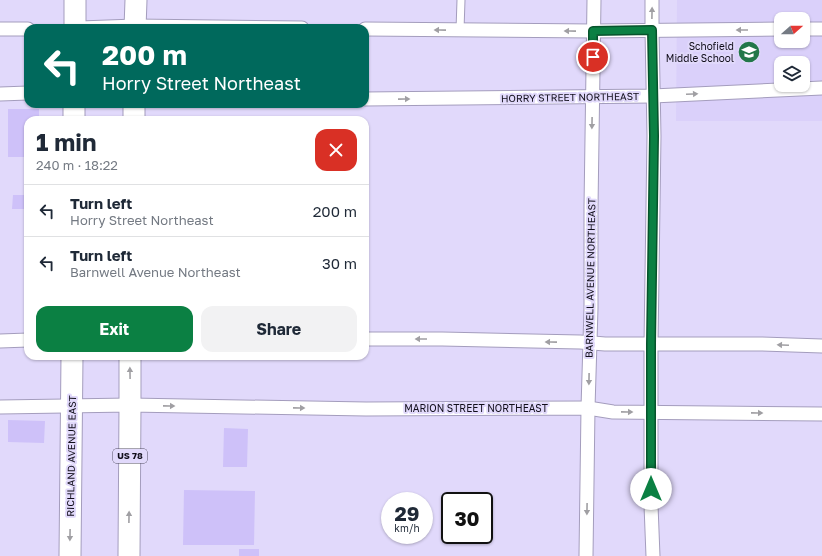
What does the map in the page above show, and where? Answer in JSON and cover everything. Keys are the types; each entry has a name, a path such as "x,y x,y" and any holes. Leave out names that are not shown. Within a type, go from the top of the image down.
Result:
{"main road":[{"path":"75,0 75,24"},
{"path":"135,24 136,0"},
{"name":"RICHLAND AVENUE EAST","path":"70,556 72,360"},
{"name":"US 78","path":"129,556 130,360"}],"street":[{"name":"BARNWELL AVENUE NORTHEAST","path":"586,556 591,308 594,0"},
{"path":"652,0 654,136 651,344 651,504 653,556"},
{"path":"0,29 24,29"},
{"path":"369,29 593,31 774,29"},
{"path":"810,29 822,29"},
{"name":"HORRY STREET NORTHEAST","path":"369,99 653,96 822,88"},
{"path":"0,94 24,93"},
{"path":"369,339 450,339 605,344 762,344 822,346"},
{"path":"0,341 24,340"},
{"name":"MARION STREET NORTHEAST","path":"0,407 130,405 366,409 588,408 613,412 822,414"}],"lane":[{"path":"460,30 461,0"}],"shaded area":[{"name":"Schofield Middle School","path":"677,0 822,0 822,121 676,121"}],"building":[{"path":"8,109 39,109 39,116 24,116 24,157 8,157"},
{"path":"13,195 24,195 24,209 12,209"},
{"path":"8,420 45,421 44,443 8,442"},
{"path":"224,428 248,429 247,467 223,467"},
{"path":"184,490 255,491 254,545 183,545"},
{"path":"239,549 259,549 259,556 239,556"}],"place":[{"name":"Schofield Middle School","path":"749,52"}],"route":[{"path":"593,57 593,31 652,30 654,136 651,344 651,489"}]}
